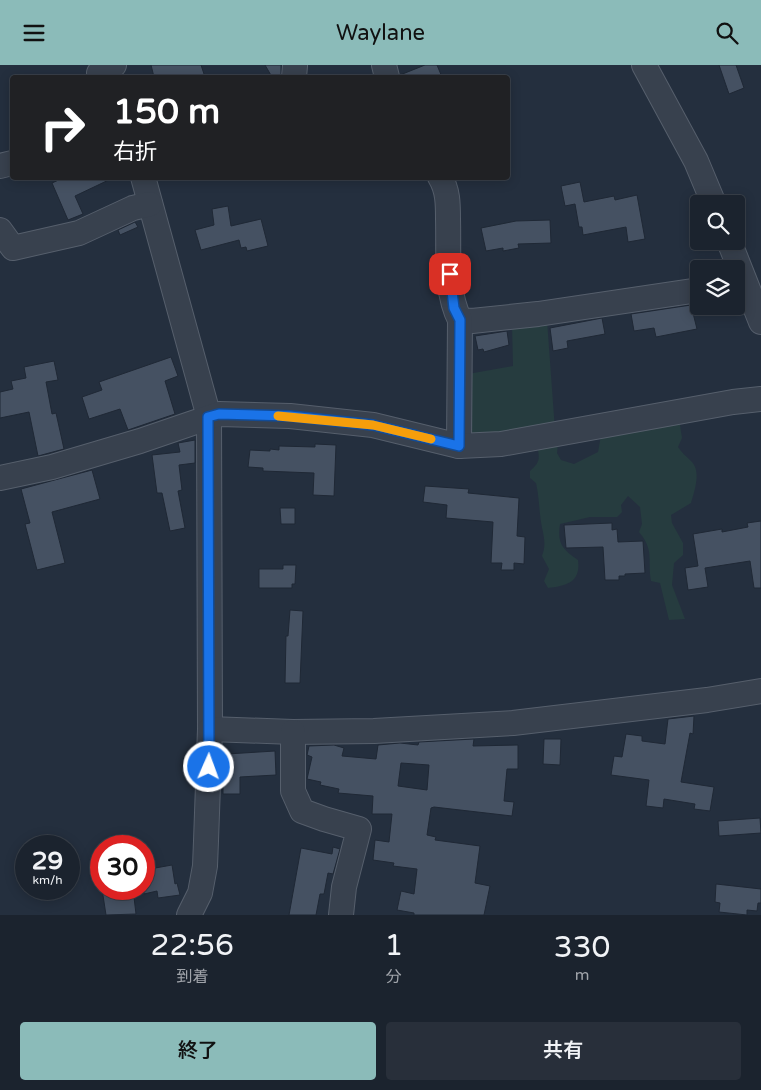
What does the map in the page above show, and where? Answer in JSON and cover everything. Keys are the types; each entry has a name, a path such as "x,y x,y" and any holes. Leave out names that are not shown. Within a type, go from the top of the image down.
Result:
{"street":[{"path":"644,65 696,161 710,195"},
{"path":"144,180 208,417 210,729 205,866 200,893 189,915"},
{"path":"442,180 445,186 448,204 451,292 454,308 460,320 459,446"},
{"path":"0,231 13,248 79,233 133,208 150,204"},
{"path":"460,320 472,321 538,314 690,291"},
{"path":"745,291 761,322"},
{"path":"0,478 52,467 131,444 219,414 290,416 365,424 459,446 502,444 724,403 761,399"},
{"path":"210,729 294,732 374,731 513,723 707,700 761,691"},
{"path":"294,732 293,791 302,811 359,829 344,887 341,915"}],"green space":[{"path":"547,320 555,430 469,440 468,374 513,366 512,326"},
{"path":"668,422 680,425 682,438 678,447 694,465 697,476 691,503 671,515 672,523 683,543 683,555 674,563 672,585 685,619 669,620 660,583 651,581 649,550 639,532 642,524 640,507 628,496 621,505 622,512 617,517 590,517 560,524 560,541 564,549 578,560 577,573 575,578 567,584 548,588 544,581 549,569 542,556 544,539 537,488 536,483 530,478 530,471 537,464 539,457 538,450 547,444 558,445 557,453 561,460 574,464 598,452 602,430"}],"building":[{"path":"151,65 201,65 204,75 154,75"},
{"path":"265,65 281,65 281,75 271,75"},
{"path":"425,65 437,65 441,75 400,75"},
{"path":"719,65 736,65 744,88 729,94"},
{"path":"58,180 109,180 75,196 83,214 68,220 52,183"},
{"path":"580,182 584,202 614,196 615,200 637,195 645,239 628,242 626,227 583,235 582,227 579,227 575,204 565,206 561,186"},
{"path":"228,206 231,226 261,219 268,246 247,251 246,247 241,248 239,240 201,250 195,230 214,225 212,209"},
{"path":"550,220 551,243 518,244 519,248 503,251 503,248 486,251 481,228 516,221"},
{"path":"135,222 138,227 120,235 118,230"},
{"path":"690,305 690,315 694,315 697,329 656,337 654,328 634,331 631,314"},
{"path":"602,318 605,334 567,341 568,348 553,351 550,328"},
{"path":"507,331 509,345 484,352 483,349 478,350 475,336"},
{"path":"171,357 178,376 165,381 175,414 128,430 120,409 89,419 82,397 102,390 99,382"},
{"path":"54,361 58,380 46,382 52,414 56,413 64,449 38,456 29,412 0,418 0,392 13,389 11,381 26,378 24,367"},
{"path":"195,440 195,463 179,465 182,490 178,491 185,528 170,531 162,493 157,493 152,455 180,452 178,443"},
{"path":"315,444 336,445 334,496 313,495 314,473 263,471 263,468 248,467 250,450 279,450 279,446 315,447"},
{"path":"92,470 100,499 52,512 65,563 37,570 25,524 30,523 21,489"},
{"path":"425,486 469,489 468,493 519,498 517,536 525,537 524,564 514,563 514,570 501,570 502,563 491,563 493,522 446,518 447,505 423,502"},
{"path":"280,508 295,508 295,524 281,524"},
{"path":"761,521 761,588 754,588 750,561 705,568 708,587 688,590 685,568 698,566 693,534 722,529 722,532 748,527 747,523"},
{"path":"612,523 612,530 617,529 618,542 643,541 645,573 625,574 625,576 619,576 619,580 605,580 603,547 566,548 564,525"},
{"path":"283,565 296,565 295,584 292,584 292,588 259,588 259,569 283,569"},
{"path":"290,610 303,611 300,683 285,683 286,636 288,636"},
{"path":"694,716 693,734 690,733 681,782 714,787 710,811 694,809 695,804 664,799 663,808 646,806 649,780 611,775 614,756 622,757 626,734 642,736 642,741 665,744 668,719"},
{"path":"474,739 473,746 518,745 518,769 507,769 504,801 514,802 512,816 431,808 427,835 436,837 435,840 480,846 475,883 490,886 484,915 414,915 414,913 397,910 401,891 414,894 417,869 393,866 394,863 373,860 375,840 389,842 392,814 372,814 373,796 338,793 339,789 320,785 321,782 307,779 312,757 307,755 309,746 334,745 344,748 342,756 376,759 378,745 400,743 418,745 419,742","holes":["401,763 429,765 427,790 398,786"]},
{"path":"544,739 561,739 560,765 543,764"},
{"path":"275,751 276,775 240,777 240,794 223,794 223,770 228,770 227,754"},
{"path":"760,818 761,833 719,836 718,821"},
{"path":"333,847 340,849 333,874 328,873 324,894 320,894 316,915 289,915 301,848 332,854"},
{"path":"172,865 175,884 177,883 180,895 158,898 157,891 155,891 155,868"},
{"path":"716,884 761,889 761,903 758,903 757,911 747,910 747,915 719,912 720,903 715,902"},
{"path":"104,900 134,900 136,914 106,915"}],"slow traffic":[{"path":"278,416 373,425 431,439"}],"route":[{"path":"209,767 208,417 219,414 290,416 360,423 459,446 460,320 454,308 450,274"}]}
